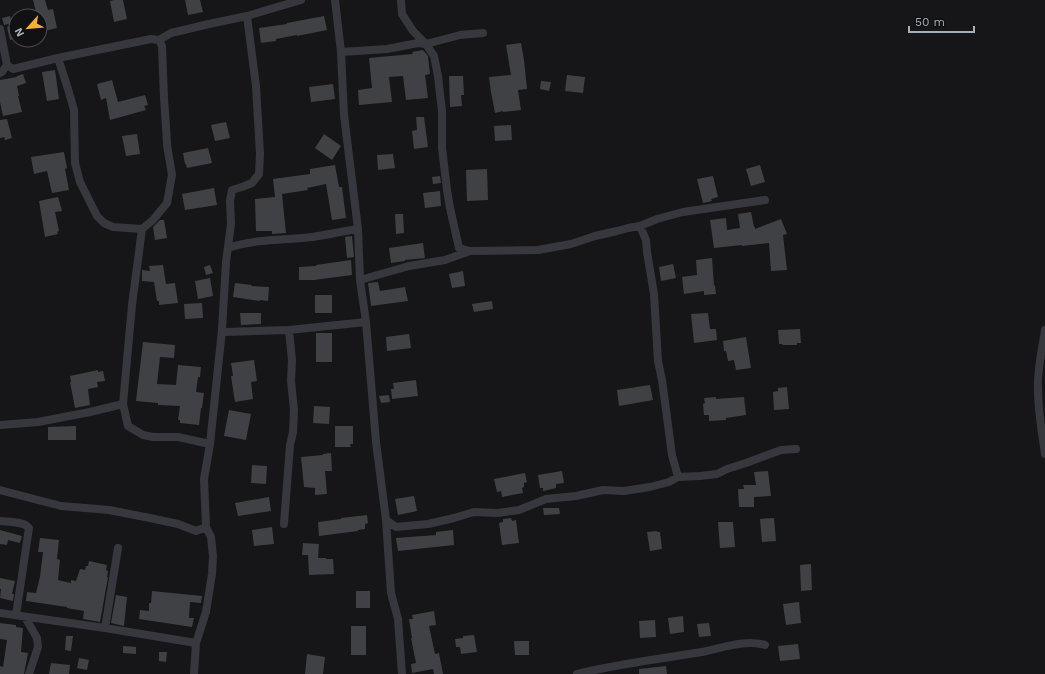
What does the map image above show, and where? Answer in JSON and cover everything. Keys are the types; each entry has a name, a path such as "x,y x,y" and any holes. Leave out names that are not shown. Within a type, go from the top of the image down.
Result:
{"street":[{"path":"0,29 7,65 13,69 151,39 159,40 171,33 247,16 301,0"},
{"path":"335,0 341,52 344,115 358,229 360,280 366,322 376,442 386,520 391,594 398,619 402,674"},
{"path":"401,0 402,14 413,31 426,44 434,56 442,110 442,148 450,208 459,248 470,251 538,250 570,244 595,236 640,226 657,219 683,212 766,200"},
{"path":"194,674 196,643 206,612 212,574 213,556 211,537 206,527 204,479 210,444 222,330 226,262 232,224 230,201 232,190 252,182 259,174 260,154 256,86 247,16"},
{"path":"341,52 387,50 418,43 426,44 460,35 483,33"},
{"path":"159,40 162,46 167,146 172,175 167,202 153,220 142,229 132,305 123,404 128,426 143,435 153,437 178,437 210,444"},
{"path":"58,58 74,110 74,163 80,182 97,216 104,223 113,226 142,229"},
{"path":"0,73 7,65"},
{"path":"640,226 646,240 654,294 658,361 672,455 678,477"},
{"path":"228,248 237,245 288,238 311,237 358,229"},
{"path":"360,280 409,266 445,260 470,251"},
{"path":"222,330 226,332 289,330 366,322"},
{"path":"284,524 294,410 289,330"},
{"path":"1045,330 1039,368 1038,388 1039,413 1045,454"},
{"path":"0,425 38,422 123,404"},
{"path":"386,520 396,527 428,524 474,512 498,513 519,510 546,499 576,496 603,490 624,491 650,487 669,482 678,477 717,474 780,450 796,449"},
{"path":"0,490 61,506 109,510 150,518 178,524 196,531 206,527"},
{"path":"0,521 23,524 29,528 16,615"},
{"path":"105,628 118,548"},
{"path":"0,613 196,643"},
{"path":"25,617 37,638 38,647 29,674"},
{"path":"577,674 604,668 703,652 736,644 765,645"}],"building":[{"path":"33,0 45,0 47,8 35,8"},
{"path":"123,0 127,19 114,22 110,1"},
{"path":"185,0 200,0 203,12 188,15"},
{"path":"53,9 57,28 48,30 48,10"},
{"path":"8,16 8,24 4,25 2,18"},
{"path":"324,16 327,30 261,43 259,28"},
{"path":"521,43 527,89 518,90 521,110 495,113 489,77 511,75 506,45"},
{"path":"423,50 428,56 430,74 425,75 428,98 406,100 403,76 389,77 392,102 359,105 358,90 372,88 369,58 413,54 412,52"},
{"path":"55,70 59,99 47,101 42,72"},
{"path":"23,74 26,83 17,86 22,112 3,116 0,102 0,80 17,77"},
{"path":"567,75 585,77 583,93 565,91"},
{"path":"449,76 463,76 464,95 461,95 462,106 450,107"},
{"path":"112,80 118,102 145,95 148,105 144,106 146,110 110,120 106,98 101,100 97,84"},
{"path":"541,81 551,82 549,91 540,89"},
{"path":"333,84 335,99 311,102 309,87"},
{"path":"416,117 424,117 428,147 414,149 412,131 417,130"},
{"path":"7,119 12,138 5,140 4,137 0,138 0,120"},
{"path":"226,122 230,138 215,141 211,125"},
{"path":"511,125 512,140 495,141 494,126"},
{"path":"137,134 140,154 126,156 122,136"},
{"path":"324,134 341,146 332,160 315,148"},
{"path":"208,148 212,163 187,168 183,153"},
{"path":"64,152 67,168 65,169 69,190 52,193 47,171 34,174 31,157"},
{"path":"393,154 395,168 378,170 377,155"},
{"path":"335,165 339,187 342,187 346,218 332,220 326,184 307,188 308,190 282,194 286,233 272,234 272,231 256,231 255,199 275,197 273,179 310,174 310,169"},
{"path":"760,165 765,182 751,186 746,169"},
{"path":"487,169 488,200 467,201 466,170"},
{"path":"440,176 441,183 433,184 432,177"},
{"path":"713,176 718,197 711,199 712,201 703,203 697,179"},
{"path":"214,188 217,205 185,210 182,194"},
{"path":"440,191 441,206 425,208 423,193"},
{"path":"58,197 62,211 55,212 59,231 57,232 58,234 45,237 39,201"},
{"path":"751,212 755,229 781,219 787,234 783,235 787,270 771,271 769,243 714,248 710,220 726,218 727,230 740,228 738,214"},
{"path":"395,214 403,214 404,233 396,234"},
{"path":"160,220 164,220 167,238 155,240 153,227"},
{"path":"352,236 354,257 347,258 345,237"},
{"path":"423,243 425,258 391,263 389,248"},
{"path":"712,258 716,294 704,295 704,291 684,294 682,277 697,275 696,260"},
{"path":"351,260 352,275 314,280 299,280 299,267 316,266"},
{"path":"673,264 676,278 661,281 659,267"},
{"path":"163,265 166,284 175,283 178,303 159,305 154,282 142,281 142,270 150,271 149,266"},
{"path":"210,265 213,273 206,275 204,267"},
{"path":"463,271 465,286 452,288 449,274"},
{"path":"210,278 213,296 198,299 195,281"},
{"path":"378,282 380,291 405,287 408,301 371,306 368,283"},
{"path":"235,283 269,287 268,301 233,297"},
{"path":"315,295 332,295 332,313 315,313"},
{"path":"492,301 493,309 474,312 472,304"},
{"path":"202,303 203,318 185,319 184,304"},
{"path":"240,313 261,313 261,324 241,325"},
{"path":"708,313 710,329 716,329 717,340 694,343 691,314"},
{"path":"800,329 801,343 797,343 797,345 779,344 778,330"},
{"path":"316,333 332,333 332,362 316,362"},
{"path":"409,334 411,348 387,351 386,337"},
{"path":"746,337 751,368 736,370 734,360 728,361 726,351 724,351 723,341"},
{"path":"143,342 175,345 174,358 160,357 157,384 176,385 178,365 201,367 196,392 204,393 199,425 180,423 180,420 178,420 180,406 158,405 158,403 136,401"},
{"path":"254,360 257,381 251,382 253,399 235,402 231,376 233,376 231,363"},
{"path":"98,370 98,372 103,371 105,381 97,382 98,387 88,389 90,405 75,408 70,376"},
{"path":"416,380 418,396 392,399 391,389 394,389 393,383"},
{"path":"650,385 653,400 619,406 617,390"},
{"path":"787,387 789,409 774,410 773,392 778,391 778,388"},
{"path":"389,395 390,402 381,403 379,396"},
{"path":"716,397 716,399 744,397 746,415 726,418 726,420 709,421 709,415 704,415 704,398"},
{"path":"314,406 330,407 329,424 313,423"},
{"path":"229,410 251,414 246,440 224,436"},
{"path":"76,426 76,440 48,440 48,427"},
{"path":"335,426 353,426 353,444 350,444 351,447 335,447"},
{"path":"331,453 332,471 325,471 327,494 315,495 315,488 304,487 301,457"},
{"path":"252,465 267,466 266,484 251,483"},
{"path":"562,471 564,483 556,484 556,488 543,491 543,488 540,488 538,475"},
{"path":"768,471 771,496 754,497 754,507 739,507 738,489 744,489 743,485 756,485 754,472"},
{"path":"525,473 527,482 524,483 524,487 522,488 523,493 502,497 501,491 497,492 494,479"},
{"path":"414,496 417,511 398,515 395,499"},
{"path":"269,497 271,511 238,516 235,503"},
{"path":"543,508 559,508 560,514 544,515"},
{"path":"367,515 368,523 365,524 365,529 319,536 318,522"},
{"path":"511,518 512,521 516,520 519,543 502,545 499,523 503,522 503,519"},
{"path":"774,518 776,541 762,542 760,519"},
{"path":"718,522 733,522 735,547 720,548"},
{"path":"272,527 274,544 254,546 252,530"},
{"path":"0,530 22,536 20,543 8,540 7,545 0,544"},
{"path":"453,530 454,545 398,551 396,538 436,535 436,532"},
{"path":"647,532 660,532 662,549 650,551"},
{"path":"40,538 59,540 57,559 60,560 58,580 71,583 71,580 76,581 80,569 85,570 89,561 107,565 106,570 108,571 108,577 100,622 83,619 84,611 26,601 27,592 36,593 40,577 43,552 38,552"},
{"path":"303,543 319,544 318,558 333,559 334,574 309,575 308,555 302,555"},
{"path":"811,564 812,590 801,591 800,565"},
{"path":"0,578 15,581 12,594 14,594 13,601 0,598"},
{"path":"152,591 202,596 201,603 190,602 189,618 194,618 192,627 139,619 140,610 149,611"},
{"path":"356,591 370,591 370,608 356,608"},
{"path":"116,595 127,597 124,626 111,623"},
{"path":"799,602 801,623 786,625 783,604"},
{"path":"434,611 436,625 429,626 435,654 439,653 443,674 434,674 433,669 412,673 411,664 416,663 409,619 413,619 412,615"},
{"path":"683,616 684,632 670,634 668,618"},
{"path":"655,620 656,637 640,638 639,621"},
{"path":"0,623 16,625 16,627 23,628 21,652 28,653 24,674 0,674 0,666 3,667 7,640 0,639"},
{"path":"709,623 711,636 699,637 697,624"},
{"path":"351,626 366,626 366,655 351,655"},
{"path":"474,635 477,652 461,654 460,647 456,647 455,639 463,638 463,636"},
{"path":"66,636 73,636 71,651 65,650"},
{"path":"514,641 529,641 529,655 515,655"},
{"path":"798,644 800,659 780,661 778,646"},
{"path":"123,646 136,647 136,654 123,653"},
{"path":"159,652 167,652 166,662 159,661"},
{"path":"307,654 325,657 323,674 305,674"},
{"path":"79,658 89,660 87,670 77,668"},
{"path":"51,663 70,665 69,674 49,674"},
{"path":"666,666 667,674 639,674 639,669"}]}
